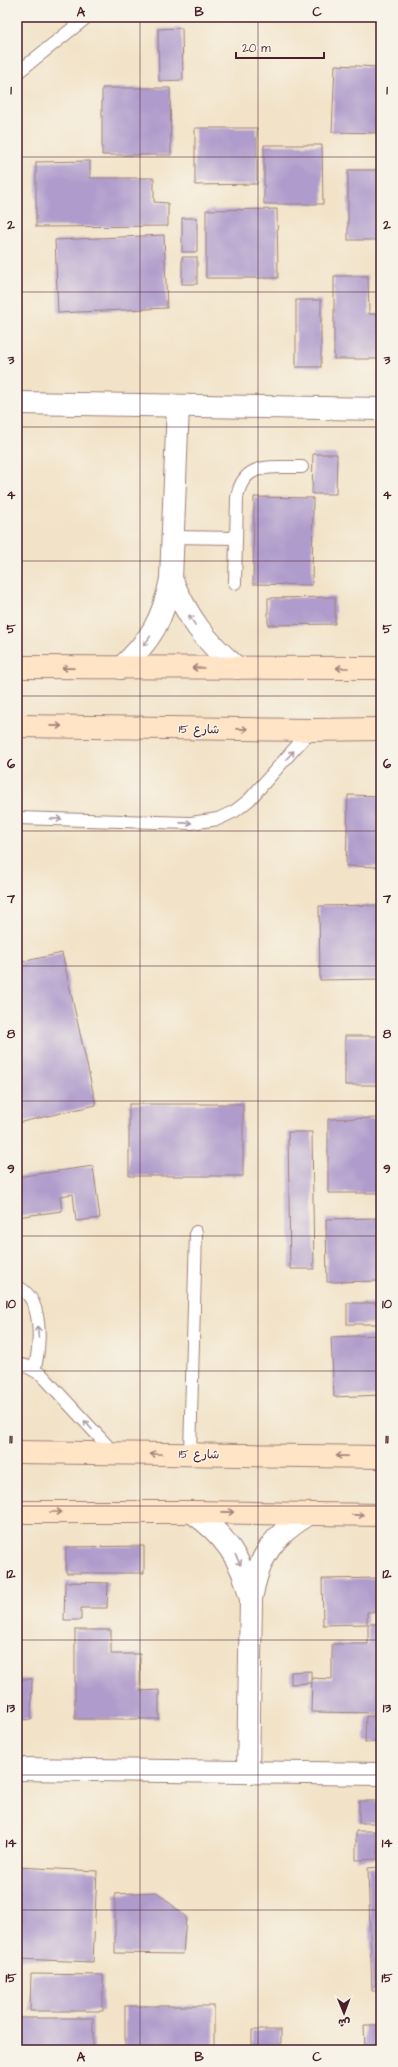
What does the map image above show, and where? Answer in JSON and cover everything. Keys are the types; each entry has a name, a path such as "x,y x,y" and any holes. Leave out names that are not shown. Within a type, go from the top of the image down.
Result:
{"street":[{"path":"17,403 381,409"},
{"path":"121,668 140,650 155,629 166,605 171,579 178,406"},
{"path":"171,579 183,605 197,629 216,650 237,668"},
{"path":"17,667 381,668"},
{"name":"شارع 15","path":"17,726 311,730 381,729"},
{"name":"شارع 15","path":"17,1452 381,1457"},
{"path":"17,1512 192,1512 381,1515"},
{"path":"192,1512 220,1534 232,1549 247,1581 251,1599"},
{"path":"248,1772 251,1599 254,1578 262,1558 275,1540 290,1525 309,1514"},
{"path":"17,1769 381,1774"}],"lane":[{"path":"17,73 87,17"},
{"path":"235,583 237,498 238,488 243,479 251,472 260,468 302,467"},
{"path":"173,537 236,538"},
{"path":"17,818 191,823 218,819 235,811 249,800 311,730"},
{"path":"190,1454 196,1232"},
{"path":"17,1287 27,1292 35,1306 38,1347 34,1370"},
{"path":"17,1364 34,1370 48,1381 115,1454"}],"building":[{"path":"182,28 183,80 159,81 158,29"},
{"path":"335,65 381,67 381,133 332,132"},
{"path":"102,88 170,88 171,155 102,155"},
{"path":"195,128 257,128 257,184 195,185"},
{"path":"264,145 322,145 323,204 264,204"},
{"path":"90,161 90,178 154,178 154,202 168,203 168,226 36,227 36,162"},
{"path":"348,170 381,170 381,240 348,240"},
{"path":"277,209 278,278 206,278 206,210"},
{"path":"182,218 197,218 197,252 182,252"},
{"path":"164,235 167,308 58,313 55,240"},
{"path":"17,247 20,293 17,294"},
{"path":"182,257 197,257 197,284 182,284"},
{"path":"334,276 368,276 369,314 381,314 381,359 334,359"},
{"path":"296,300 321,300 321,367 296,367"},
{"path":"313,454 337,454 336,494 312,494"},
{"path":"254,497 313,498 312,585 253,584"},
{"path":"335,597 335,624 268,625 268,598"},
{"path":"348,795 381,796 381,867 346,866"},
{"path":"381,905 381,979 320,980 319,906"},
{"path":"62,953 96,1105 17,1123 17,963"},
{"path":"345,1036 381,1036 381,1085 345,1085"},
{"path":"129,1104 243,1104 243,1176 129,1176"},
{"path":"381,1118 381,1193 328,1193 328,1119"},
{"path":"288,1132 312,1132 314,1269 290,1269"},
{"path":"93,1166 100,1218 76,1221 73,1194 60,1196 62,1211 17,1217 17,1177"},
{"path":"381,1218 381,1281 327,1282 326,1219"},
{"path":"347,1303 381,1303 381,1324 347,1324"},
{"path":"381,1335 381,1395 334,1397 331,1337"},
{"path":"144,1546 144,1573 66,1573 66,1547"},
{"path":"381,1578 381,1612 367,1612 367,1624 323,1625 322,1579"},
{"path":"65,1582 108,1583 107,1608 81,1608 81,1620 64,1620"},
{"path":"368,1624 381,1624 381,1713 311,1712 312,1678 332,1679 332,1644 368,1644"},
{"path":"75,1630 111,1630 111,1654 140,1654 140,1691 159,1690 159,1719 75,1719"},
{"path":"311,1671 311,1683 291,1684 291,1672"},
{"path":"17,1679 32,1679 31,1720 17,1719"},
{"path":"366,1716 381,1716 381,1742 365,1742"},
{"path":"359,1801 381,1801 381,1823 359,1823"},
{"path":"356,1831 378,1831 378,1859 356,1860"},
{"path":"17,1867 97,1871 93,1962 17,1959"},
{"path":"381,1867 381,1991 372,1991 368,1868"},
{"path":"157,1892 186,1917 183,1954 115,1953 115,1894"},
{"path":"31,1974 103,1975 103,2011 30,2011"},
{"path":"125,2006 214,2006 214,2050 125,2050"},
{"path":"19,2018 93,2018 93,2050 18,2050"},
{"path":"364,2025 381,2025 381,2050 365,2050"},
{"path":"252,2030 281,2030 281,2050 252,2049"}]}
